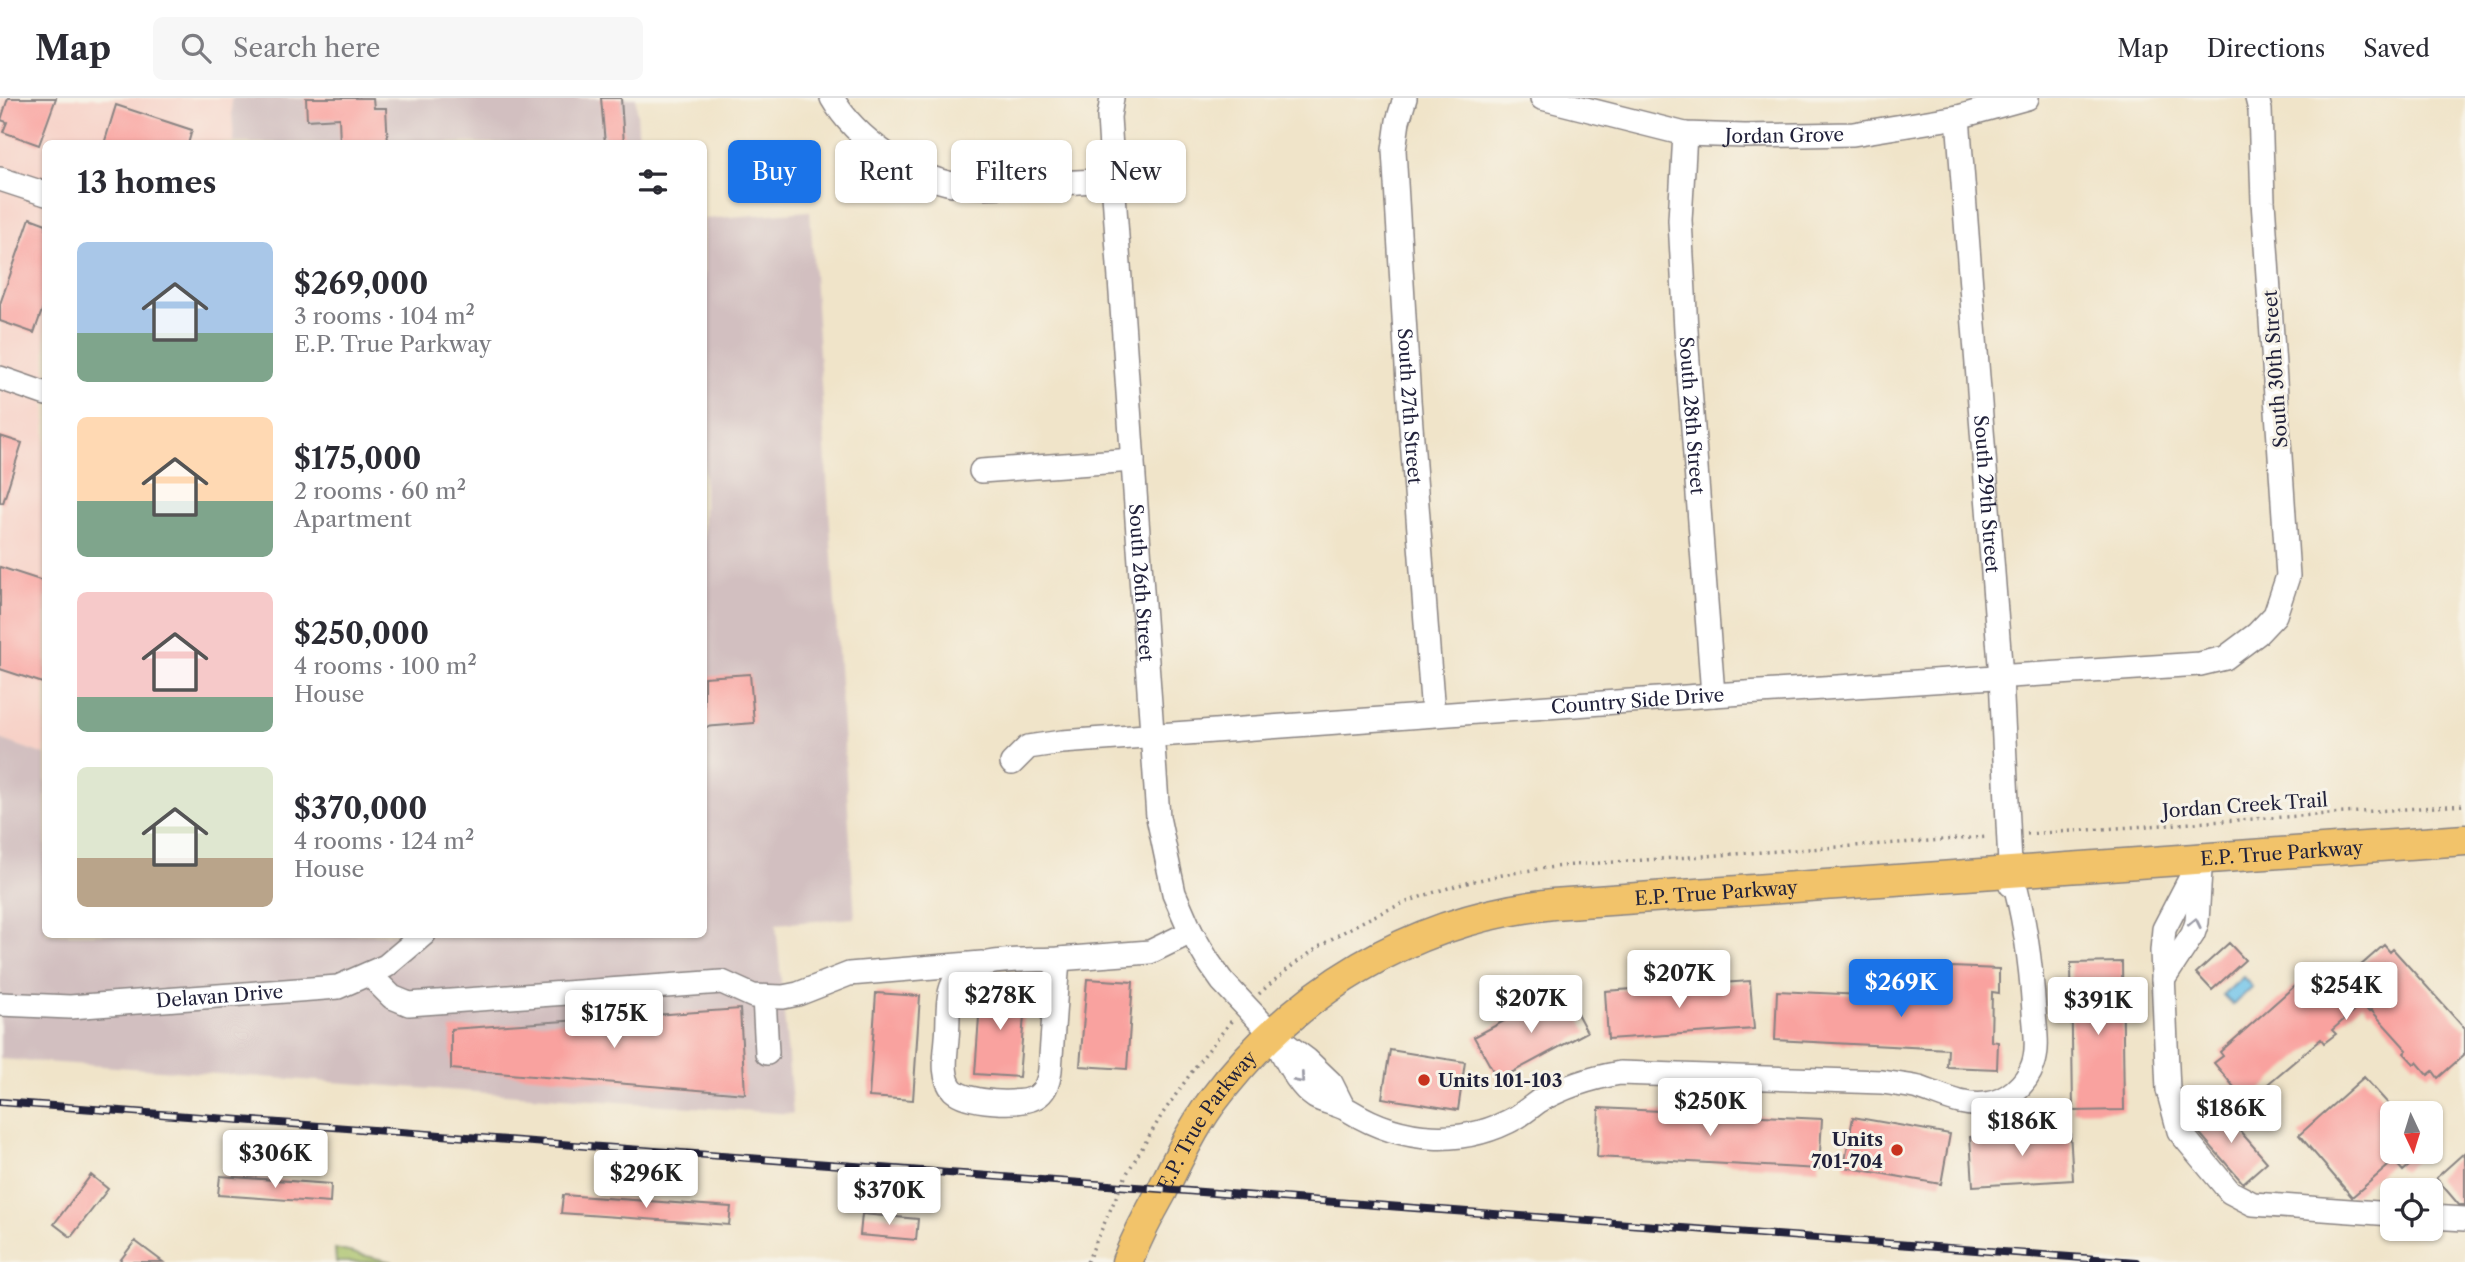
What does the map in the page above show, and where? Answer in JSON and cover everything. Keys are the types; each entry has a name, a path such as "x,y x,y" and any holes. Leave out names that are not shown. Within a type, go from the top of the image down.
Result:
{"main road":[{"name":"E.P. True Parkway","path":"1127,1262 1143,1223 1197,1124 1228,1082 1272,1034 1369,960 1437,930 1500,911 1553,904 2465,840"}],"street":[{"path":"831,98 858,133 887,155 925,174 956,185 1086,181"},
{"name":"South 26th Street","path":"1110,140 1109,117 1112,98"},
{"name":"South 27th Street","path":"1405,98 1394,150 1409,400 1433,714"},
{"name":"Jordan Grove","path":"1542,98 1685,134 1745,136 1853,134 1958,117 2027,98"},
{"name":"South 30th Street","path":"2257,98 2260,110 2263,201 2288,576 2275,615 2259,632"},
{"name":"South 29th Street","path":"1343,1107 1366,1121 1411,1136 1438,1138 1464,1136 1491,1129 1517,1117 1564,1088 1591,1078 1620,1073 1882,1082 1917,1088 1969,1105 2001,1100 2025,1080 2033,1065 2036,1041 2032,979 2028,963 2014,934 2011,919 2001,677 1958,117"},
{"name":"South 28th Street","path":"1685,134 1680,220 1713,695"},
{"path":"0,179 42,193"},
{"name":"South 26th Street","path":"1115,203 1158,817 1174,893 1191,932 1222,981 1272,1034 1307,1059 1331,1083 1343,1107"},
{"path":"0,378 42,393"},
{"path":"981,471 1133,460"},
{"name":"Country Side Drive","path":"1012,763 1028,747 1062,742 1433,714 2200,664 2225,658 2259,632"},
{"path":"2201,858 2164,929 2163,980 2168,1090 2179,1131 2230,1192 2253,1204 2380,1213"},
{"path":"369,974 392,997 409,1004 722,982 753,996 764,997 798,994 849,974 1150,952 1191,932"},
{"name":"Delavan Drive","path":"0,1004 69,1007 338,987 386,966 419,938"},
{"path":"982,963 966,968 952,986 947,1079 952,1089 960,1095 1011,1102 1026,1101 1039,1096 1048,1084 1058,959"},
{"path":"764,997 767,1053"},
{"path":"2443,1218 2465,1219"}],"path":[{"name":"Jordan Creek Trail","path":"2026,834 2465,804"},
{"path":"1087,1262 1126,1175 1163,1113 1235,1016"}],"shaded area":[{"path":"0,98 231,98 234,140 42,140 42,754 0,739"},
{"path":"231,98 636,98 639,140 234,140"},
{"path":"810,211 855,918 776,924 793,1114 0,1059 0,739 42,754 42,938 707,938 707,219"}],"green space":[{"path":"335,1249 393,1262 336,1262"}],"water":[{"path":"2243,977 2252,987 2233,1005 2223,995"}],"building":[{"path":"8,98 56,98 39,145 3,132 7,122 1,120"},
{"path":"306,98 373,98 374,108 386,108 388,140 340,140 339,118 307,120"},
{"path":"601,98 621,98 624,140 605,140"},
{"path":"116,105 192,130 189,140 105,140"},
{"path":"30,218 42,222 42,310 34,333 0,321 0,304"},
{"path":"0,436 22,443 3,503 0,502"},
{"path":"0,567 42,581 42,683 0,669"},
{"path":"750,674 754,723 707,727 707,677"},
{"path":"2229,943 2245,960 2212,990 2196,973"},
{"path":"2384,945 2390,952 2393,949 2465,1029 2465,1054 2438,1078 2433,1071 2428,1075 2417,1062 2414,1064 2404,1053 2407,1050 2371,1010 2369,1012 2362,1004 2332,1030 2336,1034 2324,1043 2321,1039 2256,1094 2252,1090 2243,1098 2214,1063 2223,1056 2220,1052 2308,974 2312,978 2319,972 2334,989"},
{"path":"2122,962 2124,1110 2073,1111 2071,963"},
{"path":"1951,967 1999,969 1999,993 1992,992 1991,1041 1998,1042 1997,1069 1947,1067 1948,1049 1775,1040 1777,991 1949,999"},
{"path":"1087,979 1133,982 1127,1069 1080,1066"},
{"path":"1750,981 1754,1029 1608,1039 1605,991"},
{"path":"981,988 1026,991 1019,1077 975,1074"},
{"path":"1564,989 1587,1032 1498,1080 1474,1037"},
{"path":"876,993 920,996 913,1100 869,1097"},
{"path":"740,1009 745,1094 451,1069 451,1029"},
{"name":"Units 101-103","path":"1390,1050 1465,1062 1458,1110 1382,1098"},
{"path":"2364,1077 2386,1101 2380,1101 2380,1164 2390,1164 2352,1197 2299,1135"},
{"path":"2219,1107 2267,1162 2243,1183 2195,1128"},
{"path":"1599,1108 1822,1119 1819,1169 1597,1157"},
{"name":"Units 701-704","path":"1853,1117 1950,1134 1941,1184 1844,1167"},
{"path":"2070,1131 2073,1180 1973,1186 1970,1137"},
{"path":"2465,1152 2465,1205 2459,1205 2443,1186 2443,1178 2436,1178"},
{"path":"2397,1164 2411,1164 2403,1171"},
{"path":"91,1175 108,1189 71,1237 54,1224"},
{"path":"220,1176 331,1184 330,1203 218,1195"},
{"path":"563,1195 731,1207 729,1225 561,1213"},
{"path":"862,1214 918,1219 916,1240 860,1235"},
{"path":"135,1241 163,1262 119,1262"}],"railway":[{"path":"0,1102 2136,1262"}],"place":[{"name":"Units 101-103","path":"1424,1080"},
{"name":"Units 701-704","path":"1897,1150"}]}
